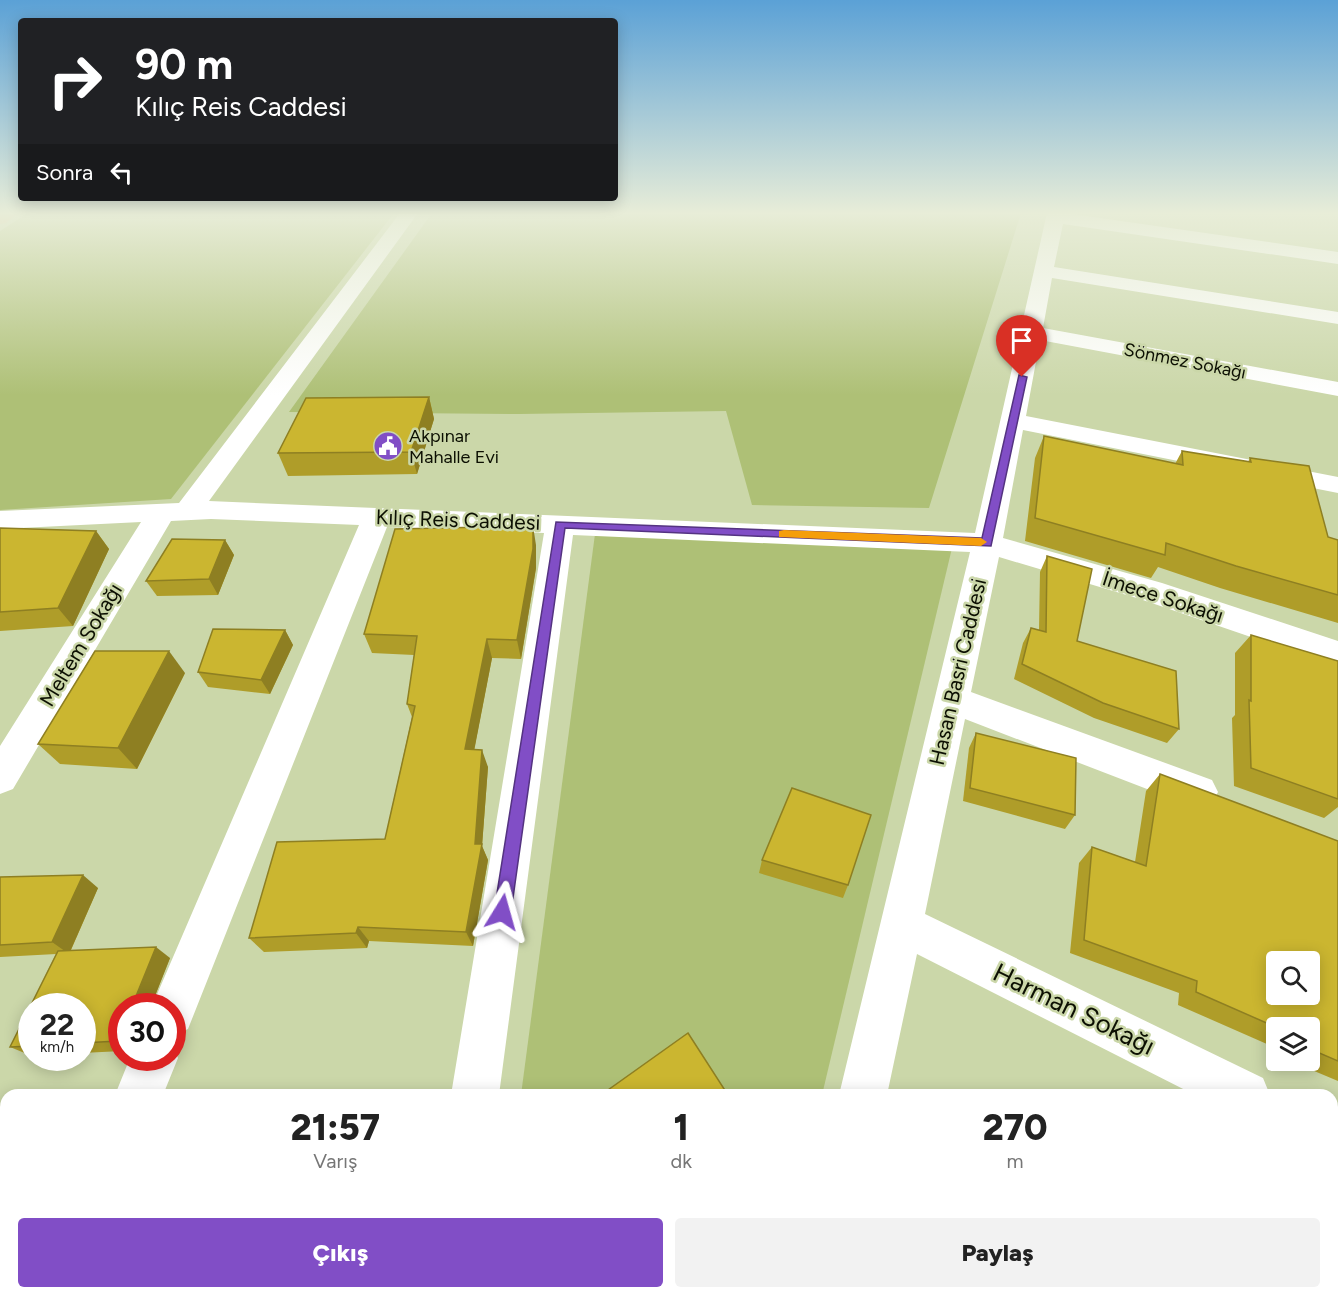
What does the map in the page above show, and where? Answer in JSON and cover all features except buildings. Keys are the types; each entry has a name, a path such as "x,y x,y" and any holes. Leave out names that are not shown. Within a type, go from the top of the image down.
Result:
{"street":[{"name":"Meltem Sokağı","path":"0,778 175,511 361,274"},
{"name":"Hasan Basri Caddesi","path":"863,1089 987,543 1043,274"},
{"path":"1060,274 1338,318"},
{"name":"Sönmez Sokağı","path":"1031,332 1338,389"},
{"path":"1013,421 1338,485"},
{"name":"Kılıç Reis Caddesi","path":"0,520 175,511 560,524 987,543"},
{"path":"180,993 377,517"},
{"path":"476,1089 560,524"},
{"name":"İmece Sokağı","path":"987,543 1150,591 1338,654"},
{"path":"952,699 1228,802"},
{"name":"Harman Sokağı","path":"901,924 1234,1089"},
{"path":"141,1089 149,1071"}],"green space":[{"path":"0,274 347,274 171,499 0,510"},
{"path":"388,274 1002,274 929,508 752,505 726,411 519,414 289,412"},
{"path":"595,534 952,548 823,1089 522,1089"}],"slow traffic":[{"path":"784,534 981,542"}],"place":[{"name":"Akpınar Mahalle Evi","path":"388,446"}],"route":[{"path":"502,912 560,524 987,543 1022,377"}]}
